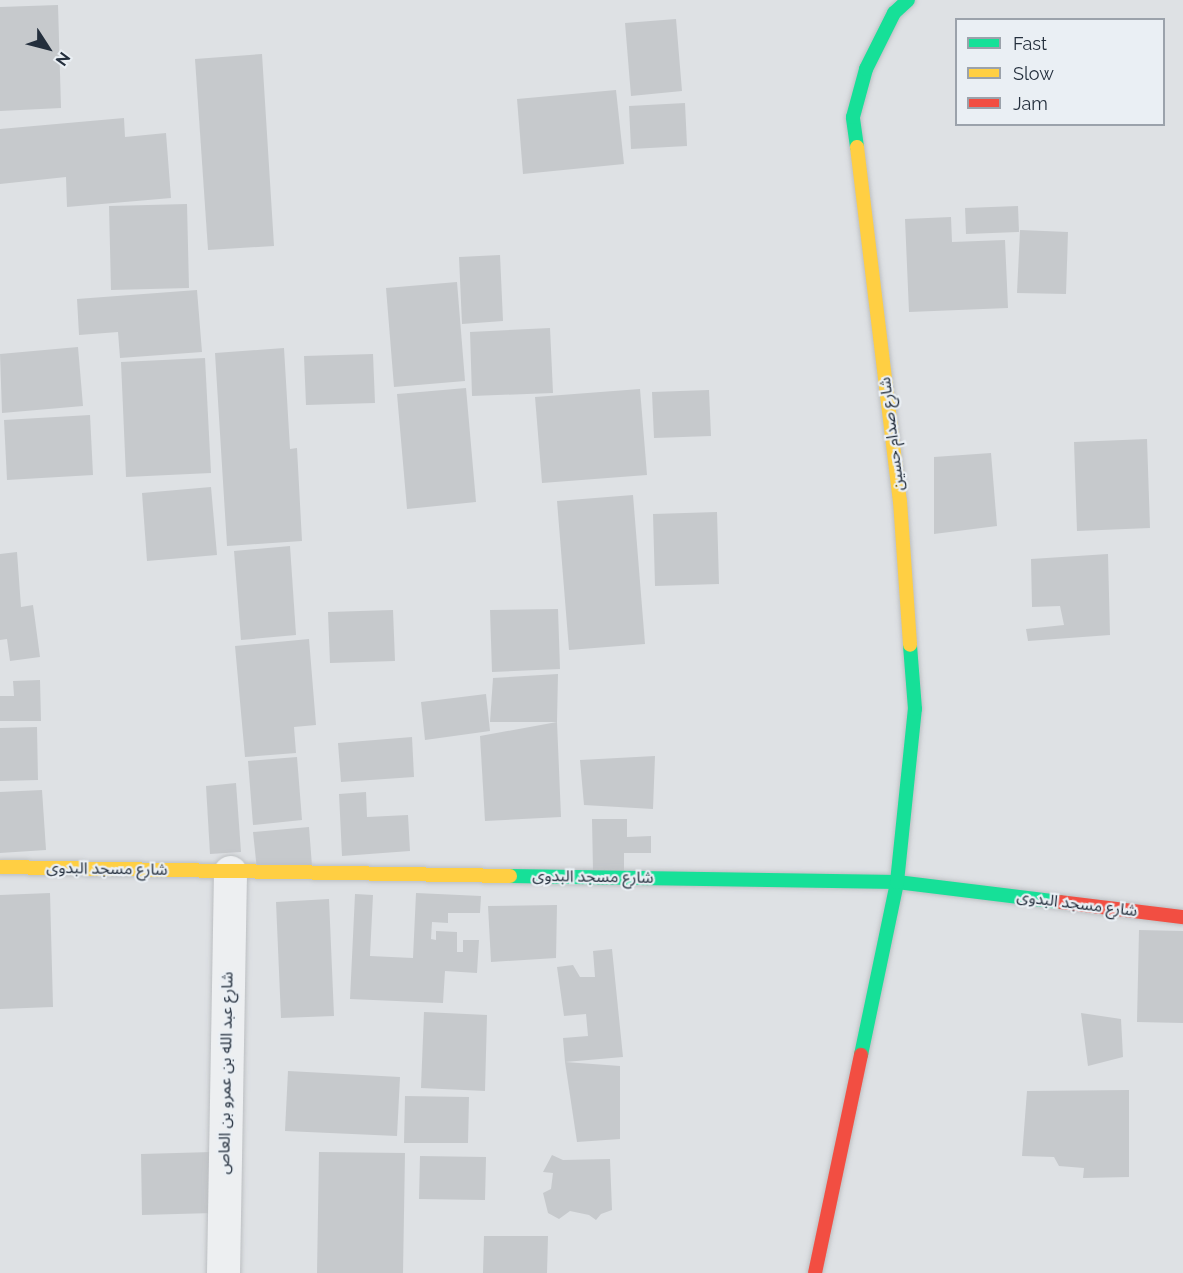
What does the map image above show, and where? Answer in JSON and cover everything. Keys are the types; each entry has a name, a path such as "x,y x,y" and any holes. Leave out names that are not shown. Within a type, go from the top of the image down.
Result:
{"street":[{"name":"شارع صدام حسين","path":"815,1273 897,882 915,709 900,501 853,117 866,69 894,13 908,0"},
{"name":"شارع مسجد البدوى","path":"0,867 897,882 1183,917"},
{"name":"شارع عبد الله بن عمرو بن العاص","path":"223,1273 230,872"}],"building":[{"path":"58,5 61,108 0,111 0,7"},
{"path":"676,19 682,91 631,96 625,23"},
{"path":"262,54 274,246 208,250 195,59"},
{"path":"616,90 624,164 523,174 517,99"},
{"path":"685,103 687,146 631,149 629,106"},
{"path":"124,118 125,137 166,133 171,198 67,207 66,177 0,184 0,129"},
{"path":"187,204 189,288 111,290 109,206"},
{"path":"1018,206 1019,232 966,234 965,208"},
{"path":"951,217 952,242 1005,240 1008,308 909,312 905,219"},
{"path":"1020,230 1068,232 1066,294 1017,293"},
{"path":"500,255 503,321 462,324 459,257"},
{"path":"457,282 465,381 394,387 386,288"},
{"path":"197,290 202,352 120,358 118,332 79,335 77,299"},
{"path":"550,328 553,393 472,396 470,332"},
{"path":"78,347 83,406 2,413 0,354"},
{"path":"284,348 290,449 297,448 302,541 227,546 215,353"},
{"path":"373,354 375,403 306,405 304,356"},
{"path":"205,358 211,473 126,477 121,362"},
{"path":"466,388 476,502 407,509 397,394"},
{"path":"640,389 647,475 542,483 535,397"},
{"path":"709,390 711,436 654,438 652,392"},
{"path":"90,415 93,475 7,480 4,420"},
{"path":"1147,439 1150,528 1077,531 1074,442"},
{"path":"991,453 997,526 934,534 934,457"},
{"path":"211,487 217,555 147,561 142,493"},
{"path":"633,495 645,644 569,650 557,501"},
{"path":"717,512 719,584 655,586 653,514"},
{"path":"290,546 296,635 241,640 234,551"},
{"path":"17,552 21,607 33,605 40,657 10,661 7,639 0,640 0,554"},
{"path":"1108,554 1110,635 1028,641 1026,629 1064,625 1060,606 1032,607 1031,559"},
{"path":"558,609 560,669 492,672 490,610"},
{"path":"393,610 395,661 330,663 328,612"},
{"path":"309,639 316,725 294,727 296,753 245,757 235,646"},
{"path":"558,674 557,722 490,722 493,678"},
{"path":"40,680 41,721 0,721 0,696 14,696 13,681"},
{"path":"486,694 490,731 425,740 421,702"},
{"path":"557,722 561,817 485,821 480,736"},
{"path":"37,727 38,780 0,781 0,728"},
{"path":"412,737 414,777 341,782 338,743"},
{"path":"655,756 653,809 584,805 580,760"},
{"path":"297,757 302,820 253,825 248,761"},
{"path":"236,783 241,852 210,854 206,786"},
{"path":"42,790 46,850 0,853 0,792"},
{"path":"366,792 367,817 408,815 410,851 342,856 339,794"},
{"path":"592,819 627,819 627,837 651,836 651,853 624,853 624,871 593,871"},
{"path":"309,827 312,866 257,870 253,832"},
{"path":"50,893 53,1007 0,1009 0,895"},
{"path":"416,893 481,896 480,913 448,913 448,923 432,922 431,939 436,940 436,931 457,932 457,952 463,952 463,940 479,940 477,973 445,971 443,1003 350,999 355,894 373,895 370,956 413,958"},
{"path":"329,899 334,1016 281,1018 276,902"},
{"path":"557,905 556,958 491,962 488,906"},
{"path":"1139,930 1183,931 1183,1023 1137,1022"},
{"path":"612,949 623,1057 565,1062 563,1038 588,1036 586,1014 564,1016 557,967 573,965 580,977 595,977 593,951"},
{"path":"424,1012 487,1015 485,1091 421,1088"},
{"path":"1081,1013 1121,1019 1123,1057 1088,1066"},
{"path":"565,1062 620,1066 620,1139 577,1142"},
{"path":"288,1071 400,1077 397,1136 285,1131"},
{"path":"1129,1090 1129,1177 1083,1178 1084,1168 1059,1166 1054,1157 1022,1156 1027,1091"},
{"path":"405,1096 469,1097 468,1143 404,1143"},
{"path":"212,1152 213,1213 142,1215 141,1154"},
{"path":"319,1152 405,1153 403,1273 317,1273"},
{"path":"552,1155 563,1160 610,1159 612,1210 601,1214 596,1220 589,1215 570,1211 559,1219 548,1213 543,1193 551,1189 553,1173 543,1172"},
{"path":"420,1156 486,1157 485,1200 419,1199"},
{"path":"484,1236 548,1236 547,1273 483,1273"}],"traffic: fast":[{"path":"857,147 853,117 866,69 894,13 908,0"},
{"path":"861,1055 897,882 915,709 910,645"},
{"path":"510,876 897,882 1060,902"}],"traffic: slow":[{"path":"857,147 900,501 910,645"},
{"path":"0,867 510,876"}],"traffic: jam":[{"path":"1060,902 1183,917"},
{"path":"815,1273 861,1055"}]}
